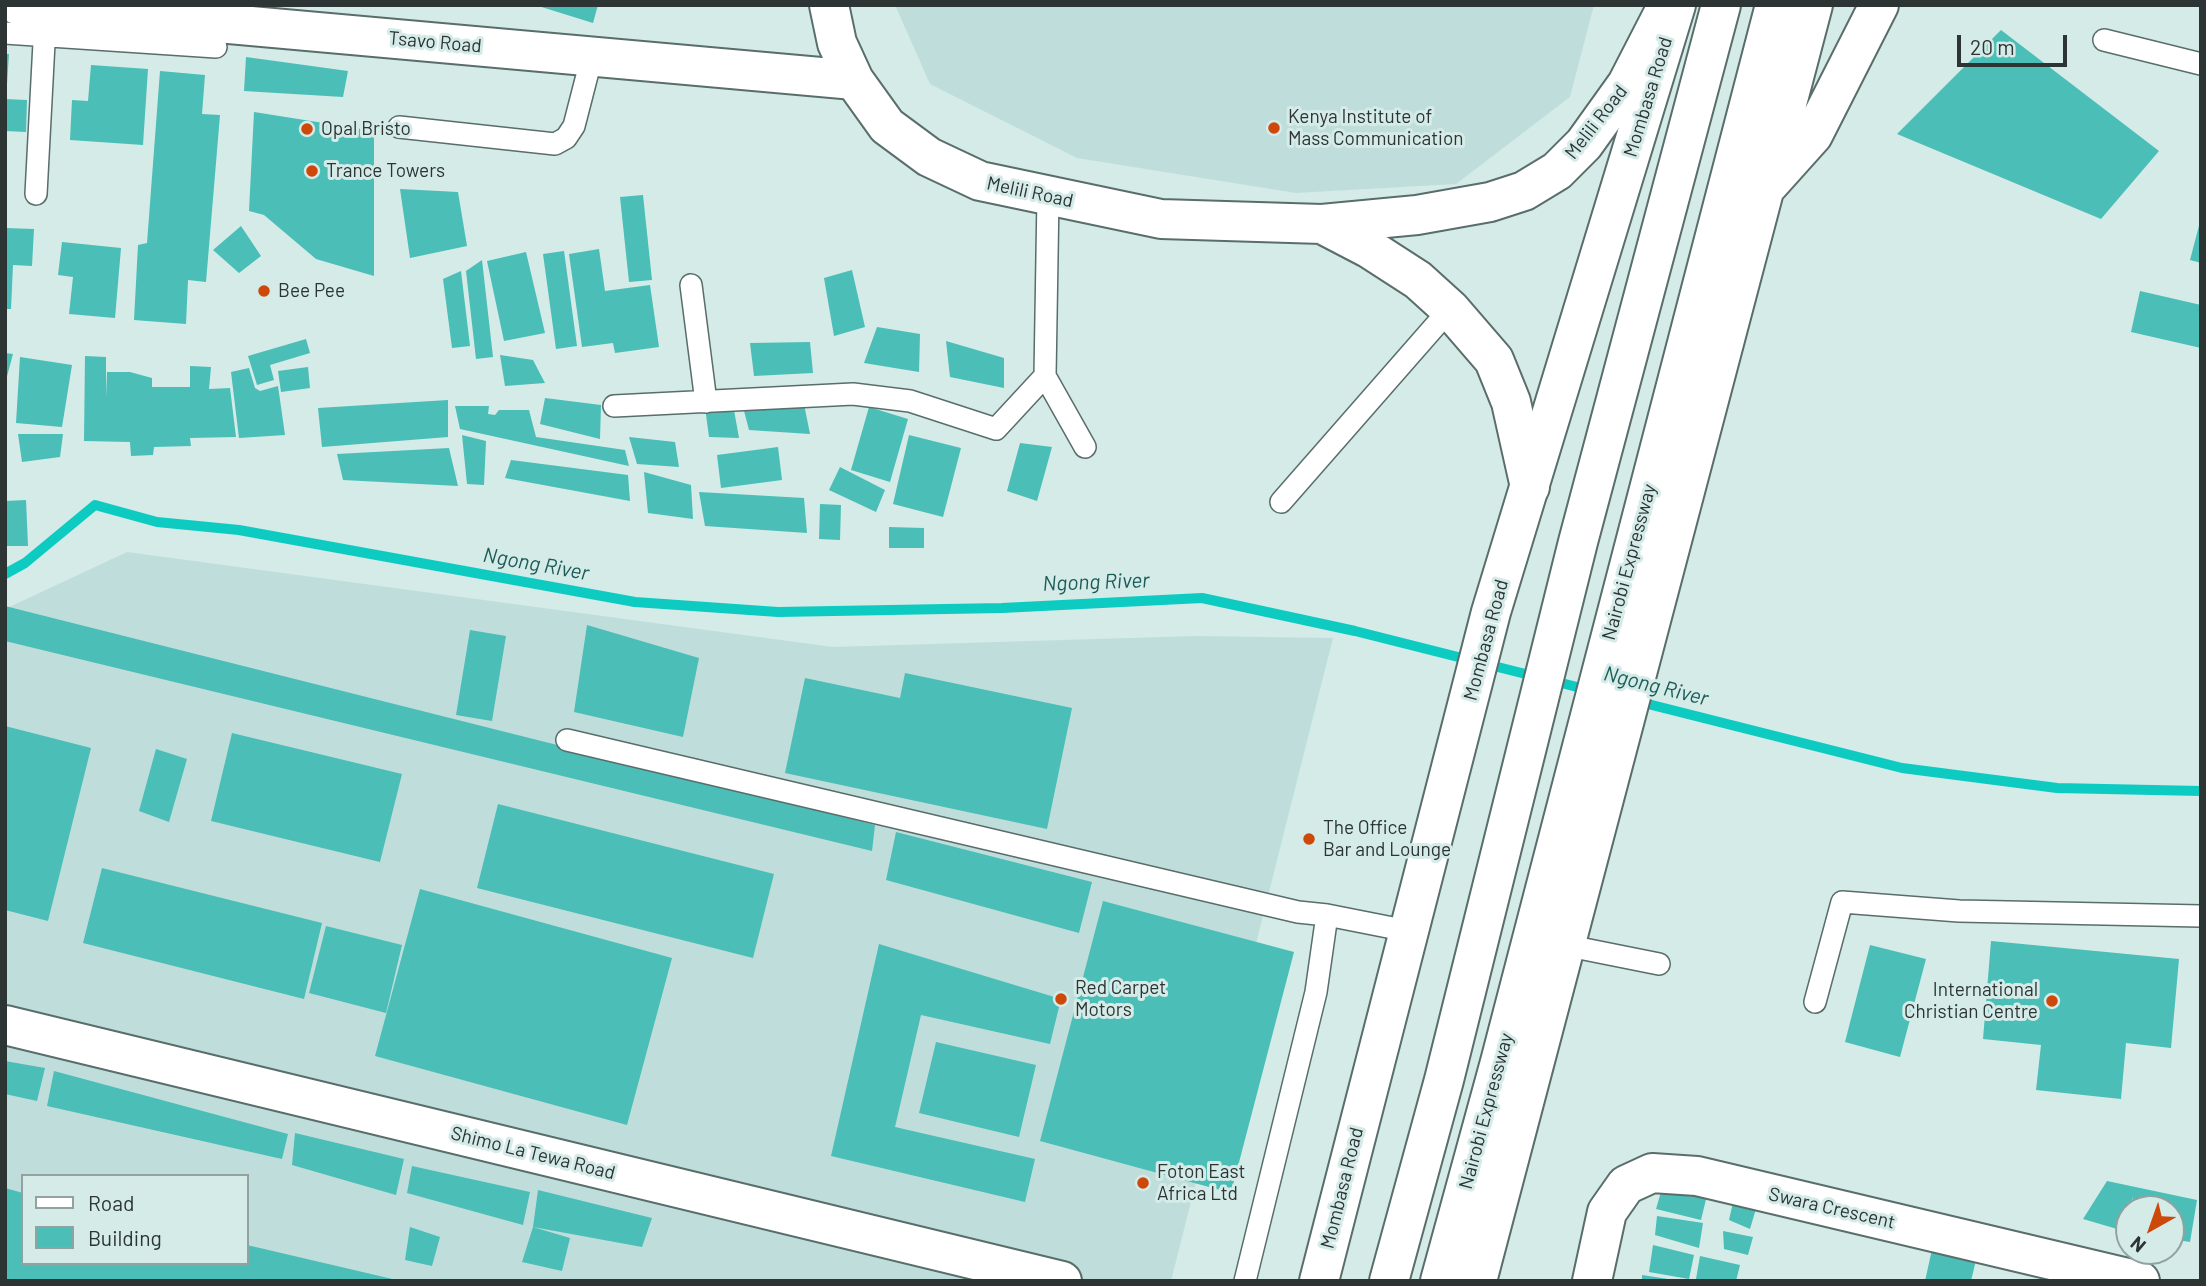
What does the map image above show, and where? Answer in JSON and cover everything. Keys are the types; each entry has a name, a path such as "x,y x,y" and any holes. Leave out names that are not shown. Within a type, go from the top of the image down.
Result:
{"main road":[{"name":"Melili Road","path":"829,5 837,43 854,80 887,126 929,157 979,181 1161,219 1322,225 1417,215 1490,202 1524,191 1557,171 1584,144 1627,84 1668,5"},
{"name":"Mombasa Road","path":"1319,1281 1491,612 1676,5"},
{"path":"1389,1281 1444,1080 1582,529 1721,5"},
{"name":"Nairobi Expressway","path":"1440,1281 1507,1035 1775,5"},
{"path":"1477,1281 1813,5"},
{"path":"1764,191 1814,135 1879,5"},
{"name":"Tsavo Road","path":"36,16 235,25 854,80"},
{"name":"Melili Road","path":"1322,225 1370,249 1418,281 1450,309 1494,360 1511,402 1530,487"},
{"name":"Shimo La Tewa Road","path":"5,1025 1062,1281"},
{"name":"Swara Crescent","path":"1592,1281 1607,1212 1626,1185 1652,1173 1698,1175 2039,1269 2140,1281"}],"lane":[{"path":"5,33 36,16 36,194"},
{"path":"2104,40 2201,64"},
{"path":"399,127 555,144 566,138 574,127 592,56"},
{"path":"1048,196 1045,376 1085,446"},
{"path":"691,285 706,402"},
{"path":"1281,502 1450,309"},
{"path":"614,407 853,394 910,401 996,429 1045,376"},
{"path":"567,740 1298,912 1408,931"},
{"path":"1815,1002 1842,902 1959,911 2201,916"},
{"path":"1245,1281 1316,992 1327,915"},
{"path":"1564,945 1659,964"}],"shaded area":[{"name":"Kenya Institute of Mass Communication","path":"895,5 1594,5 1570,97 1456,184 1296,193 1077,158 930,84"},
{"path":"127,552 833,647 1196,636 1333,638 1171,1281 5,1281 5,609"}],"building":[{"path":"535,5 598,5 593,23"},
{"path":"2001,30 2159,151 2101,219 1897,134"},
{"path":"5,54 9,54 7,84 5,84"},
{"path":"246,57 348,71 343,97 244,91"},
{"path":"91,65 148,69 143,145 70,140 72,100 88,101"},
{"path":"160,71 205,75 202,114 220,115 206,282 188,280 186,324 134,320 138,245 147,243"},
{"path":"5,99 27,100 26,132 5,131"},
{"name":"Trance Towers","path":"254,112 374,131 374,276 316,259 264,215 249,211"},
{"path":"400,189 458,192 467,246 410,258"},
{"path":"643,195 652,280 629,282 620,197"},
{"path":"2201,218 2201,263 2190,260"},
{"path":"241,226 261,256 239,273 213,250"},
{"path":"5,228 34,229 32,266 13,265 11,309 5,309"},
{"path":"62,242 121,248 115,318 69,314 73,277 58,275"},
{"path":"599,249 605,291 650,285 659,347 615,353 613,343 582,347 569,254"},
{"path":"564,251 577,346 556,349 543,254"},
{"path":"526,252 545,333 504,341 487,261"},
{"path":"482,260 493,357 476,359 466,271"},
{"path":"852,270 865,327 834,336 824,278"},
{"path":"461,271 470,346 452,348 443,279"},
{"path":"2140,291 2201,305 2201,348 2131,332"},
{"path":"877,327 920,334 919,372 864,363"},
{"path":"306,339 310,353 270,365 274,380 257,385 248,356"},
{"path":"946,341 1004,358 1004,388 950,377"},
{"path":"810,342 813,373 754,376 750,343"},
{"path":"5,353 13,354 6,380 5,380"},
{"path":"500,355 533,360 545,383 505,386"},
{"path":"85,356 106,357 106,398 107,372 130,372 152,378 152,387 190,387 190,366 211,367 209,389 230,388 236,437 190,438 191,446 154,447 153,455 131,456 130,442 84,441"},
{"path":"20,357 72,365 62,427 16,423"},
{"path":"308,367 310,388 281,392 278,371"},
{"path":"249,368 255,388 260,391 278,386 285,435 239,438 231,372"},
{"path":"545,398 601,405 600,439 540,424"},
{"path":"803,399 810,434 749,430 743,407"},
{"path":"448,400 448,437 322,447 318,408"},
{"path":"455,406 489,406 488,414 495,415 499,410 529,410 536,437 625,450 629,466 460,429"},
{"path":"705,407 734,410 739,438 709,437"},
{"path":"869,407 908,419 890,482 851,470"},
{"path":"18,434 63,434 60,457 22,462"},
{"path":"462,435 486,441 484,485 467,484"},
{"path":"909,435 961,448 943,517 893,504"},
{"path":"629,437 675,442 679,467 637,464"},
{"path":"1020,443 1052,447 1037,501 1007,491"},
{"path":"778,447 782,480 721,488 717,455"},
{"path":"449,448 458,486 343,480 337,454"},
{"path":"511,460 628,475 630,501 505,478"},
{"path":"840,467 885,490 876,512 829,490"},
{"path":"644,472 691,485 693,519 648,513"},
{"path":"699,492 804,498 807,533 705,526"},
{"path":"26,500 28,546 5,546 5,501"},
{"path":"820,504 841,505 840,540 819,539"},
{"path":"889,527 924,528 924,548 889,548"},
{"path":"5,606 875,825 872,851 5,641"},
{"path":"587,625 699,658 683,737 574,712"},
{"path":"470,630 506,636 492,721 456,715"},
{"path":"905,673 1072,708 1047,829 785,773 805,678 900,698"},
{"path":"5,726 91,748 48,921 5,910"},
{"path":"232,733 402,774 380,862 211,821"},
{"path":"156,749 187,759 169,822 139,811"},
{"path":"498,804 774,874 753,958 477,888"},
{"path":"896,832 1092,882 1079,933 886,880"},
{"path":"102,868 322,923 304,999 83,943"},
{"path":"420,889 672,958 627,1125 375,1056"},
{"path":"1103,901 1294,952 1231,1193 1040,1141"},
{"path":"326,926 402,945 386,1013 309,993"},
{"path":"1991,941 2179,959 2171,1048 2126,1043 2121,1099 2036,1090 2041,1045 1983,1039"},
{"path":"879,944 1061,999 1050,1044 921,1015 895,1127 1035,1159 1025,1202 831,1156"},
{"path":"1870,945 1926,959 1900,1057 1845,1042"},
{"path":"936,1042 1036,1065 1019,1137 919,1113"},
{"path":"5,1061 45,1068 37,1101 5,1094"},
{"path":"54,1071 288,1134 282,1159 47,1106"},
{"path":"295,1133 404,1159 396,1195 292,1165"},
{"path":"412,1166 530,1192 523,1225 407,1193"},
{"path":"2107,1181 2173,1195 2115,1195 2115,1228 2083,1219"},
{"path":"1663,1185 1709,1187 1701,1220 1656,1209"},
{"path":"5,1188 21,1192 21,1265 248,1265 248,1245 401,1281 5,1281"},
{"path":"538,1190 652,1218 642,1247 533,1227"},
{"path":"2185,1197 2197,1200 2190,1242 2185,1241"},
{"path":"1734,1198 1758,1202 1750,1229 1729,1220"},
{"path":"1657,1216 1703,1223 1699,1248 1655,1235"},
{"path":"410,1227 440,1237 432,1266 405,1260"},
{"path":"533,1227 570,1238 562,1271 522,1262"},
{"path":"1723,1231 1753,1237 1748,1255 1724,1249"},
{"path":"1653,1245 1694,1255 1689,1279 1649,1272"},
{"path":"1933,1245 1977,1256 1971,1281 1925,1281"},
{"path":"1700,1256 1740,1265 1736,1281 1696,1279"},
{"path":"1642,1275 1668,1279 1668,1281 1642,1281"}],"waterway":[{"name":"Ngong River","path":"5,574 25,563 95,505 157,522 239,530 635,602 778,612 1002,608 1202,598 1355,631 1589,690"},
{"name":"Ngong River","path":"1636,701 1902,768 2057,788 2201,791"}],"place":[{"name":"Kenya Institute of Mass Communication","path":"1274,128"},
{"name":"Opal Bristo","path":"307,129"},
{"name":"Trance Towers","path":"312,171"},
{"name":"Bee Pee","path":"264,291"},
{"name":"The Office Bar and Lounge","path":"1309,839"},
{"name":"Red Carpet Motors","path":"1061,999"},
{"name":"International Christian Centre","path":"2052,1001"},
{"name":"Foton East Africa Ltd","path":"1143,1183"}]}
